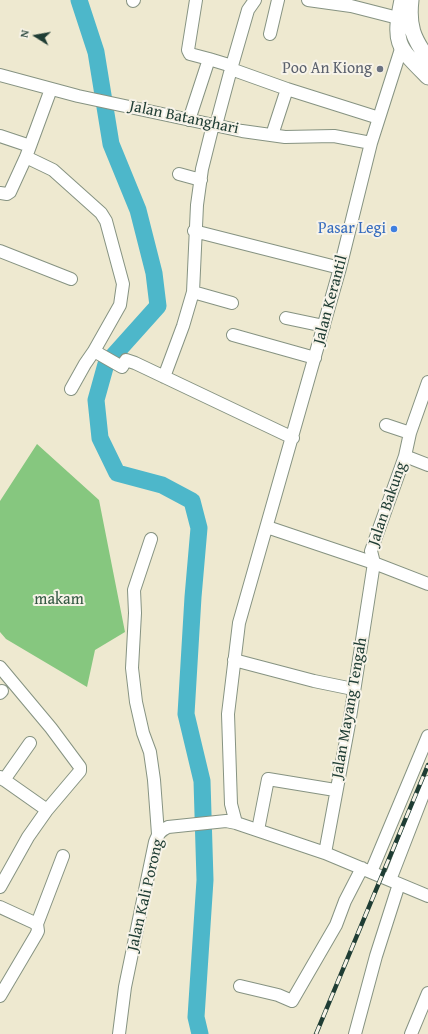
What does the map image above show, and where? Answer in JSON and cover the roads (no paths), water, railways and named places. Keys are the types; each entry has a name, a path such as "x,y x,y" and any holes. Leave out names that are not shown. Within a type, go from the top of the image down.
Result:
{"main road":[{"path":"402,0 398,18 398,38 401,49 428,76"},
{"path":"411,0 409,21 411,29 428,59"}],"street":[{"path":"196,0 188,50 190,54 232,67 287,89 379,118"},
{"path":"164,377 183,326 193,292 195,279 194,231 201,180 248,10 254,0"},
{"path":"270,34 278,0"},
{"path":"308,0 351,6 398,18"},
{"name":"Jalan Kerantil","path":"231,822 228,714 239,623 293,438 340,268 371,143 401,49"},
{"path":"189,120 209,59"},
{"name":"Jalan Batanghari","path":"0,75 78,96 242,131 285,137 334,136 371,143"},
{"path":"0,194 7,194 10,192 28,152 51,89"},
{"path":"272,135 287,89"},
{"path":"0,136 28,152 53,170 101,213 106,221 123,284 120,305 97,353 85,364 71,389"},
{"path":"179,174 201,180"},
{"path":"194,231 340,268"},
{"path":"0,251 71,279"},
{"path":"193,292 232,303"},
{"path":"286,318 324,326"},
{"path":"233,335 315,358"},
{"path":"97,353 122,367 127,360 293,438"},
{"name":"Jalan Bakung","path":"374,563 371,551 405,456 408,438 428,382"},
{"path":"386,425 408,438"},
{"path":"405,456 428,465"},
{"path":"267,528 374,563 428,584"},
{"path":"151,539 134,590 135,613 132,668 136,702 142,733 150,752 154,780 158,834"},
{"name":"Jalan Mayang Tengah","path":"325,853 374,563"},
{"path":"234,660 314,681 353,689"},
{"path":"0,667 46,722 80,767 77,776 46,810 28,837 0,887"},
{"path":"240,986 292,1001 336,925 345,901 366,870 428,736"},
{"path":"30,743 2,778 46,810"},
{"path":"258,830 268,779 336,790"},
{"path":"355,1034 394,882 428,782"},
{"name":"Jalan Kali Porong","path":"120,1034 125,987 158,834 168,827 231,822 325,853 428,896"},
{"path":"0,996 36,935 37,924 63,856"},
{"path":"0,907 37,924"},
{"path":"411,1034 428,993"}],"waterway":[{"path":"79,0 96,52 111,144 138,210 154,273 158,306 106,364 96,400 100,438 117,473 162,485 192,501 199,528 186,714 202,781 205,880 196,1017 200,1034"}],"railway":[{"path":"316,1034 428,765"}],"place":[{"name":"Poo An Kiong","path":"380,69"},
{"name":"Pasar Legi","path":"394,229"}],"park label":[{"name":"makam","path":"59,600"}]}
